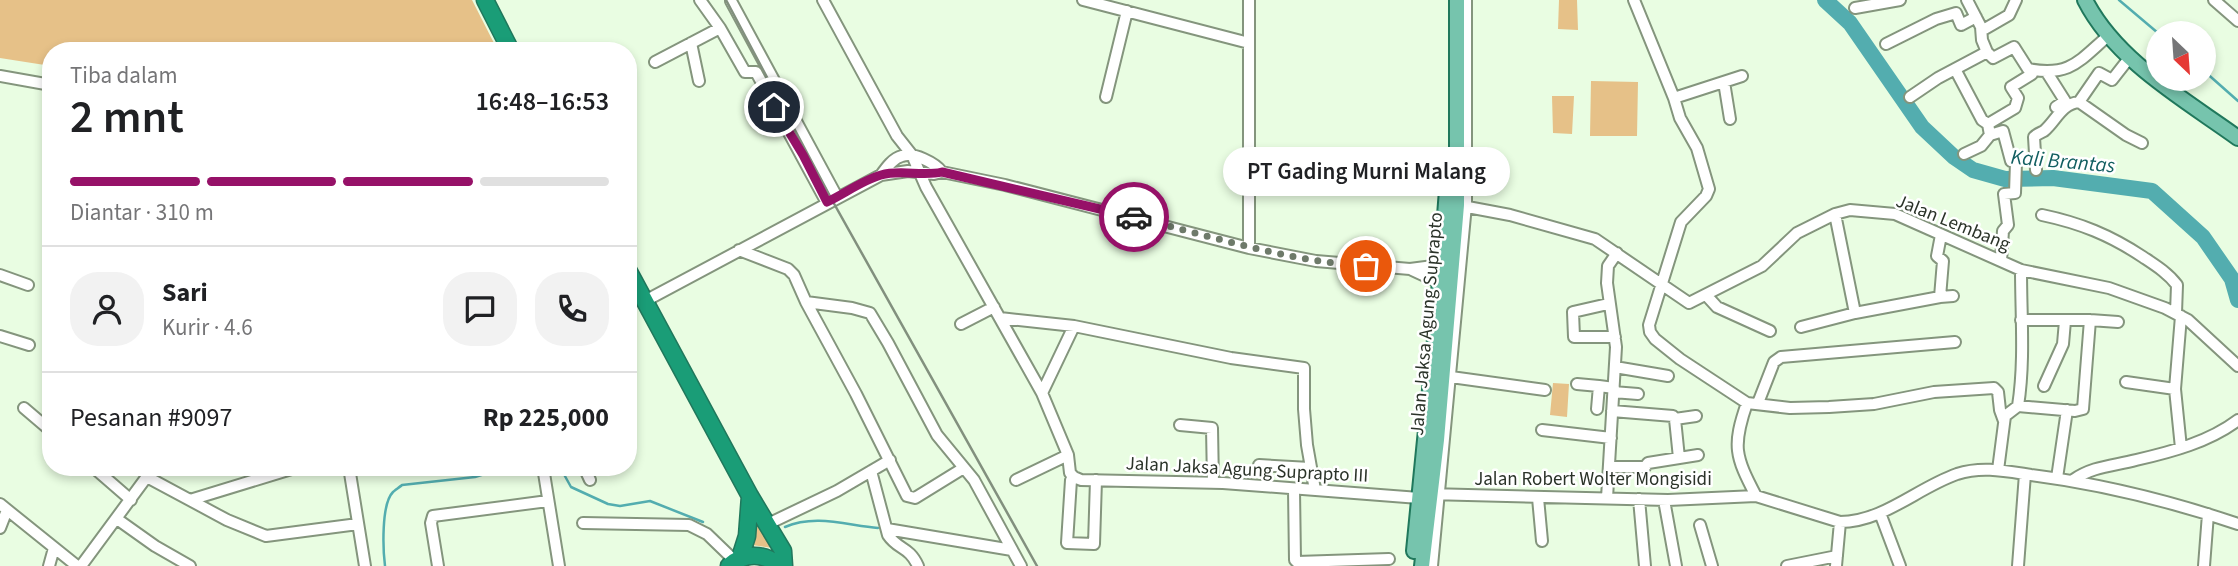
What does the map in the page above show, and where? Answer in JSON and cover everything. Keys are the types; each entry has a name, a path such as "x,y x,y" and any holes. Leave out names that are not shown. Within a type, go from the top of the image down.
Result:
{"highway":[{"path":"485,0 506,42"},
{"path":"637,281 645,301 750,496 768,524 782,561"},
{"path":"735,562 747,536 750,496"},
{"path":"735,562 762,556 782,561"}],"main road":[{"name":"Jalan Jaksa Agung Suprapto","path":"1422,566 1429,496 1449,139 1447,0"},
{"name":"Jalan Jaksa Agung Suprapto","path":"1431,439 1449,347 1461,205 1457,0"},
{"path":"2085,0 2108,36 2130,57 2238,138"},
{"name":"Jalan Jaksa Agung Suprapto","path":"1413,566 1429,496"},
{"path":"782,561 792,566"}],"street":[{"path":"700,0 720,28 745,72 756,72 832,200"},
{"path":"823,0 1042,393 1068,454 1070,473 1074,477 1071,480 1067,543 1094,544 1096,480"},
{"path":"1083,0 1249,43"},
{"path":"1249,0 1249,248"},
{"name":"Jalan Jaksa Agung Suprapto","path":"1460,80 1466,0"},
{"path":"1634,0 1680,118 1697,148 1709,189 1706,196 1681,222 1649,325 1655,339 1680,359 1753,402 1790,408 1829,407 1874,404 1934,393 1994,388 1998,392 2004,421"},
{"path":"1855,8 1900,0"},
{"path":"1967,0 1983,30 1982,40 1987,52 1993,58 2014,47 2028,69 2069,69 2108,36"},
{"path":"1983,30 2009,15 2016,0"},
{"path":"2214,0 2238,21"},
{"path":"731,1 832,200"},
{"path":"1106,97 1127,11"},
{"path":"1886,44 1936,19 1956,13 1961,24 1976,17"},
{"path":"655,62 720,28"},
{"path":"691,43 699,81"},
{"path":"1910,97 1987,52"},
{"path":"2079,102 2099,73 2110,80 2130,57"},
{"path":"1955,69 1982,120 1989,129 2003,131 2011,161 2016,162 2015,192 2004,194 2008,225 2003,231 2001,261"},
{"path":"1964,154 1981,146 1989,129 2015,108 2018,98 2011,87 2032,74 2033,70"},
{"path":"2046,71 2065,101 2056,107 2059,113"},
{"path":"0,76 42,83"},
{"path":"1674,98 1742,76"},
{"path":"1724,82 1730,119"},
{"path":"2036,170 2034,137 2071,103 2079,102 2142,143"},
{"path":"907,155 908,171 926,187"},
{"path":"907,155 936,165 942,172"},
{"path":"645,301 881,175 907,155"},
{"path":"881,175 908,171 934,174 942,172 1044,195 1249,248 1325,262 1410,269 1441,265"},
{"path":"1461,205 1595,239 1660,285"},
{"name":"Jalan Lembang","path":"1660,285 1689,303 1762,266 1797,233 1835,214 1850,210 1895,214 2021,270 2109,288 2174,312 2238,366"},
{"path":"1835,214 1855,313"},
{"path":"2042,215 2088,226 2123,243 2176,282 2175,389 2181,448"},
{"path":"1940,297 1942,261 1937,256 1941,235"},
{"path":"739,250 788,269 794,275 907,496 915,498 962,469"},
{"path":"1607,498 1615,367 1615,337 1608,304 1608,266 1617,253"},
{"path":"1410,269 1440,283"},
{"path":"2018,405 2023,356 2021,270"},
{"path":"0,275 28,285"},
{"path":"1706,295 1717,307 1770,331"},
{"path":"1801,327 1855,313 1953,296"},
{"path":"806,302 870,313 937,435 962,469 974,480 1021,566"},
{"path":"1608,304 1573,312 1574,337 1615,337"},
{"path":"961,324 994,307"},
{"path":"1000,318 1074,326 1231,358 1304,368 1304,409 1315,490"},
{"path":"2021,320 2118,322"},
{"path":"1998,470 2004,421 2008,413 2018,405 2080,411 2083,409 2090,320"},
{"path":"2044,386 2063,344 2065,321"},
{"path":"1042,393 1074,326"},
{"path":"0,336 29,345"},
{"path":"1756,496 1737,455 1739,427 1774,362 1779,358 1955,342"},
{"name":"Jalan Jaksa Agung Suprapto","path":"1432,566 1429,496 1451,377 1449,347"},
{"path":"1615,367 1668,376"},
{"path":"1451,377 1545,390"},
{"path":"2126,383 2175,389"},
{"path":"1577,384 1638,394"},
{"path":"1597,409 1599,386"},
{"path":"24,408 42,423"},
{"path":"2057,478 2067,410"},
{"path":"1612,411 1673,416 1675,419 1696,416"},
{"path":"1675,419 1679,458"},
{"path":"2073,480 2105,465 2133,461 2181,448 2208,438 2238,421"},
{"path":"1180,425 1212,428 1213,483"},
{"path":"1542,430 1611,439"},
{"path":"1016,480 1068,454"},
{"path":"1609,467 1646,467 1648,463 1698,456"},
{"path":"768,524 837,491 890,460"},
{"path":"1259,465 1311,468"},
{"path":"1787,566 1836,561 1840,522 1852,522 1880,513 1958,474 1983,469 2073,480 2151,496 2238,524"},
{"path":"871,471 890,540 912,554 918,566"},
{"path":"2018,566 2025,474"},
{"path":"103,476 131,500"},
{"path":"3,507 79,566 148,476"},
{"path":"157,476 190,500 227,520 266,536 358,524"},
{"path":"190,500 269,476"},
{"path":"350,476 365,566"},
{"path":"545,476 559,566"},
{"path":"588,476 590,480"},
{"name":"Jalan Jaksa Agung Suprapto III","path":"1074,477 1429,496"},
{"path":"1294,490 1297,562 1390,559"},
{"name":"Jalan Robert Wolter Mongisidi","path":"1429,496 1664,500 1756,496 1840,522"},
{"path":"1538,498 1542,541"},
{"path":"1639,499 1645,566"},
{"path":"1664,500 1676,566"},
{"path":"438,566 431,523 433,516 548,501"},
{"path":"0,528 3,507"},
{"path":"1880,513 1900,566"},
{"path":"2204,566 2208,514"},
{"path":"117,519 155,546 190,566"},
{"path":"583,523 689,525 707,534 735,562"},
{"path":"1700,525 1712,566"},
{"path":"887,528 1012,550"},
{"path":"49,566 54,548"}],"shaded area":[{"path":"0,0 472,0 493,42 42,42 42,65 0,58"},
{"path":"1559,0 1577,0 1578,30 1558,29"},
{"path":"1591,81 1638,82 1637,136 1590,136"},
{"path":"1552,96 1574,96 1572,134 1553,133"},
{"path":"1553,383 1569,384 1567,417 1550,415"},
{"path":"756,513 773,548 752,545"}],"waterway":[{"name":"Kali Brantas","path":"1825,0 1850,23 1922,127 1954,157 1973,170 2005,179 2053,178 2152,191 2203,237 2232,279 2238,300"},
{"path":"2119,0 2146,23"},
{"path":"2216,82 2238,101"},
{"path":"385,566 383,539 386,506 394,491 402,485 478,476"},
{"path":"565,476 571,487 608,504 620,506 650,501 703,522"},
{"path":"785,527 819,521 878,528"}],"railway":[{"path":"726,0 832,200 1037,566"}],"way so far":[{"path":"1134,217 1249,248 1316,261 1366,266"}],"place":[{"name":"PT Gading Murni Malang","path":"1366,266"}],"route":[{"path":"774,107 827,202 881,175 908,171 934,174 942,172 1134,217"}]}
